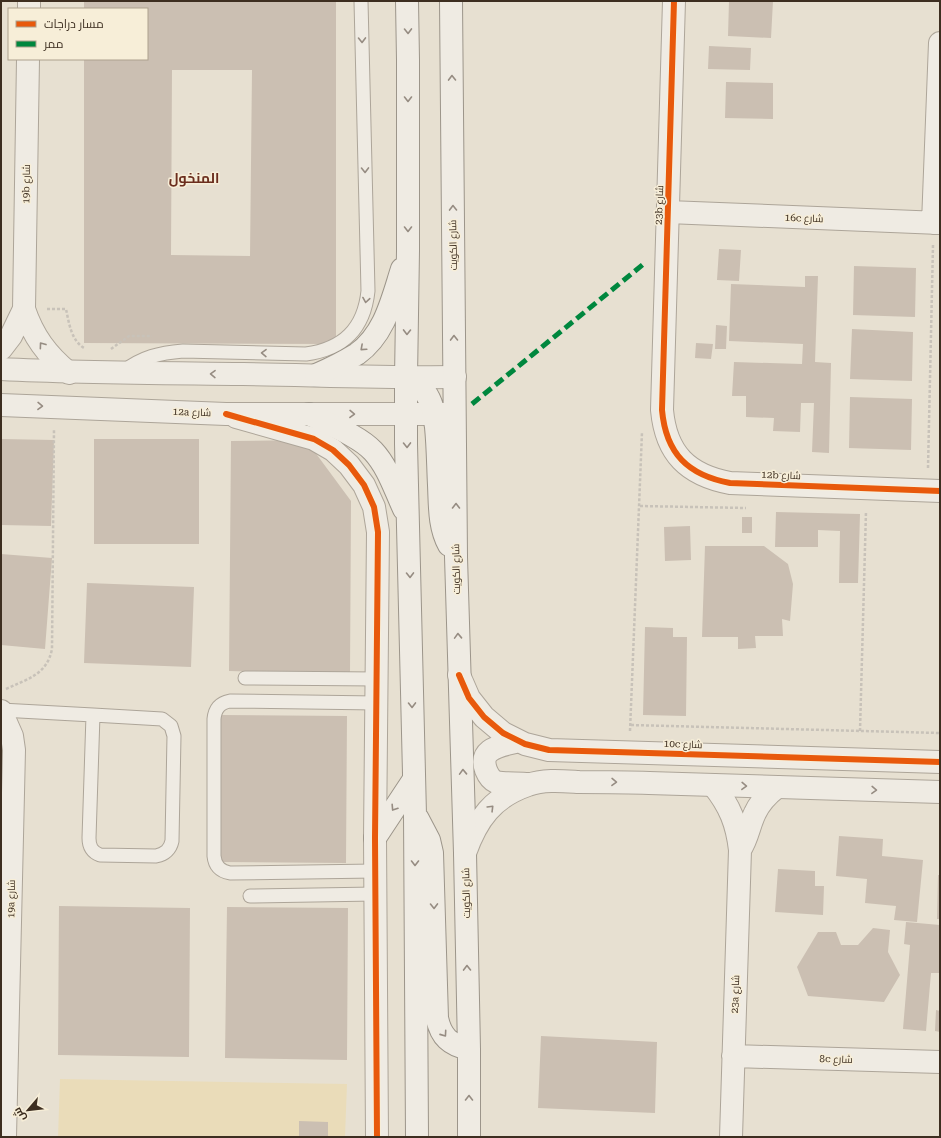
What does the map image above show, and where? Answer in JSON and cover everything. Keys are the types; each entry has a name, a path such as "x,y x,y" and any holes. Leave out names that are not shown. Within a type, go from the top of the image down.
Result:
{"street":[{"path":"407,1 408,251 406,414 415,815 418,1137"},
{"name":"شارع الكويت","path":"451,1 455,377 444,414 438,443 440,511 442,527 447,541 456,557 465,853 469,1049 469,1137"},
{"name":"23b شارع","path":"662,410 674,1"},
{"path":"936,223 940,43"},
{"name":"19b شارع","path":"28,60 24,309 36,338 57,363 69,372"},
{"name":"16c شارع","path":"668,212 936,223"},
{"path":"316,375 351,358 372,340 385,319 408,251"},
{"name":"19b شارع","path":"1,349 14,329 24,309"},
{"path":"1,370 316,375 406,378 455,377"},
{"path":"406,378 425,392 431,403 444,414"},
{"name":"12a شارع","path":"1,405 226,414 444,414"},
{"name":"12b شارع","path":"662,410 663,423 667,436 672,448 680,459 703,476 716,481 730,483 934,491"},
{"path":"226,414 314,439 333,450 349,465 364,485 374,508 378,532 375,838 377,1137"},
{"path":"309,414 353,437 373,451 388,474 409,520"},
{"name":"10c شارع","path":"459,675 469,698 484,717 503,733 525,744 549,750 940,762"},
{"name":"19a شارع","path":"1,710 12,736 14,750 5,1137"},
{"path":"518,741 497,746 492,749 487,754 485,767 487,773 497,782 530,785"},
{"path":"375,838 414,779"},
{"path":"465,853 472,834 482,818 495,804 511,792 530,785 549,781 940,792"},
{"name":"23a شارع","path":"713,785 725,801 733,816 738,833 740,850 730,1137"},
{"name":"23a شارع","path":"740,850 748,836 761,802 777,787"},
{"path":"415,815 429,840 432,853 437,1018 439,1028 450,1043 469,1049"},
{"name":"8c شارع","path":"733,1056 940,1062"}],"lane":[{"path":"122,372 150,356 166,352 183,351 306,354 321,352 346,338 356,327 366,304 368,291 361,1"},
{"path":"245,678 377,680"},
{"path":"375,871 230,873 220,870 214,861 214,719 216,708 220,704 230,701 376,703"},
{"path":"1,710 92,715 162,719 171,726 174,736 172,841 167,852 162,855 100,855 91,849 89,838 92,715"},
{"path":"250,896 375,894"}],"path":[{"path":"934,491 936,223"},
{"path":"1,692 36,674 44,668 50,659 52,649 54,406"},
{"path":"860,730 866,510"},
{"path":"630,725 940,733"}],"sand":[{"path":"60,1079 347,1084 345,1137 58,1137"}],"building":[{"path":"84,1 336,1 336,344 84,343 84,60 148,60 148,8 84,8","holes":["172,70 252,70 250,256 171,255"]},
{"path":"729,1 773,1 771,38 728,36"},
{"path":"709,46 751,48 750,70 708,69"},
{"path":"726,82 773,83 773,119 725,118"},
{"path":"719,249 741,250 739,281 717,280"},
{"path":"854,266 916,268 915,317 853,315"},
{"path":"805,276 818,276 815,362 831,363 829,453 812,452 814,403 801,403 800,432 773,431 774,418 746,417 746,396 732,396 734,362 802,364 803,344 729,341 731,284 805,287"},
{"path":"716,325 727,326 726,349 715,349"},
{"path":"852,329 913,332 912,381 850,379"},
{"path":"696,343 713,344 711,359 695,358"},
{"path":"850,397 912,399 911,450 849,448"},
{"path":"1,439 54,440 51,526 1,525"},
{"path":"94,439 199,439 199,544 94,544"},
{"path":"306,440 351,501 350,674 229,671 231,441"},
{"path":"776,512 860,514 858,583 839,583 840,531 818,530 818,547 775,547"},
{"path":"742,517 752,517 752,533 742,533"},
{"path":"690,526 691,560 665,561 664,527"},
{"path":"705,546 764,546 788,564 793,584 790,621 782,619 783,636 755,636 756,648 738,649 738,637 702,637"},
{"path":"1,554 52,558 45,649 1,645"},
{"path":"87,583 194,587 191,667 84,663"},
{"path":"645,627 673,628 673,637 687,637 686,716 643,715"},
{"path":"221,715 347,716 346,863 220,862"},
{"path":"839,836 883,839 882,856 923,860 917,922 894,920 896,906 865,903 867,879 836,876"},
{"path":"778,869 815,871 815,886 824,886 823,915 775,912"},
{"path":"938,875 940,875 940,919 937,919"},
{"path":"59,906 190,908 189,1057 58,1055"},
{"path":"227,907 348,908 347,1060 225,1058"},
{"path":"906,922 940,925 940,973 931,973 926,1031 903,1029 910,945 904,944"},
{"path":"873,928 890,930 888,952 900,975 884,1002 808,996 797,967 818,932 836,932 841,945 858,945"},
{"path":"936,1010 940,1011 940,1032 935,1031"},
{"path":"541,1036 657,1042 655,1113 538,1108"},
{"path":"299,1121 328,1122 328,1137 299,1137"}],"marked path":[{"path":"472,404 646,262"}],"cycle path":[{"path":"674,1 662,410 668,439 674,450 691,468 702,474 730,483 940,491"},
{"path":"226,414 314,439 333,450 349,465 364,485 374,507 378,532 375,838 377,1137"},
{"path":"459,675 469,698 484,717 503,733 525,744 549,750 940,762"}],"district":[{"name":"المنخول","path":"194,178"}]}
